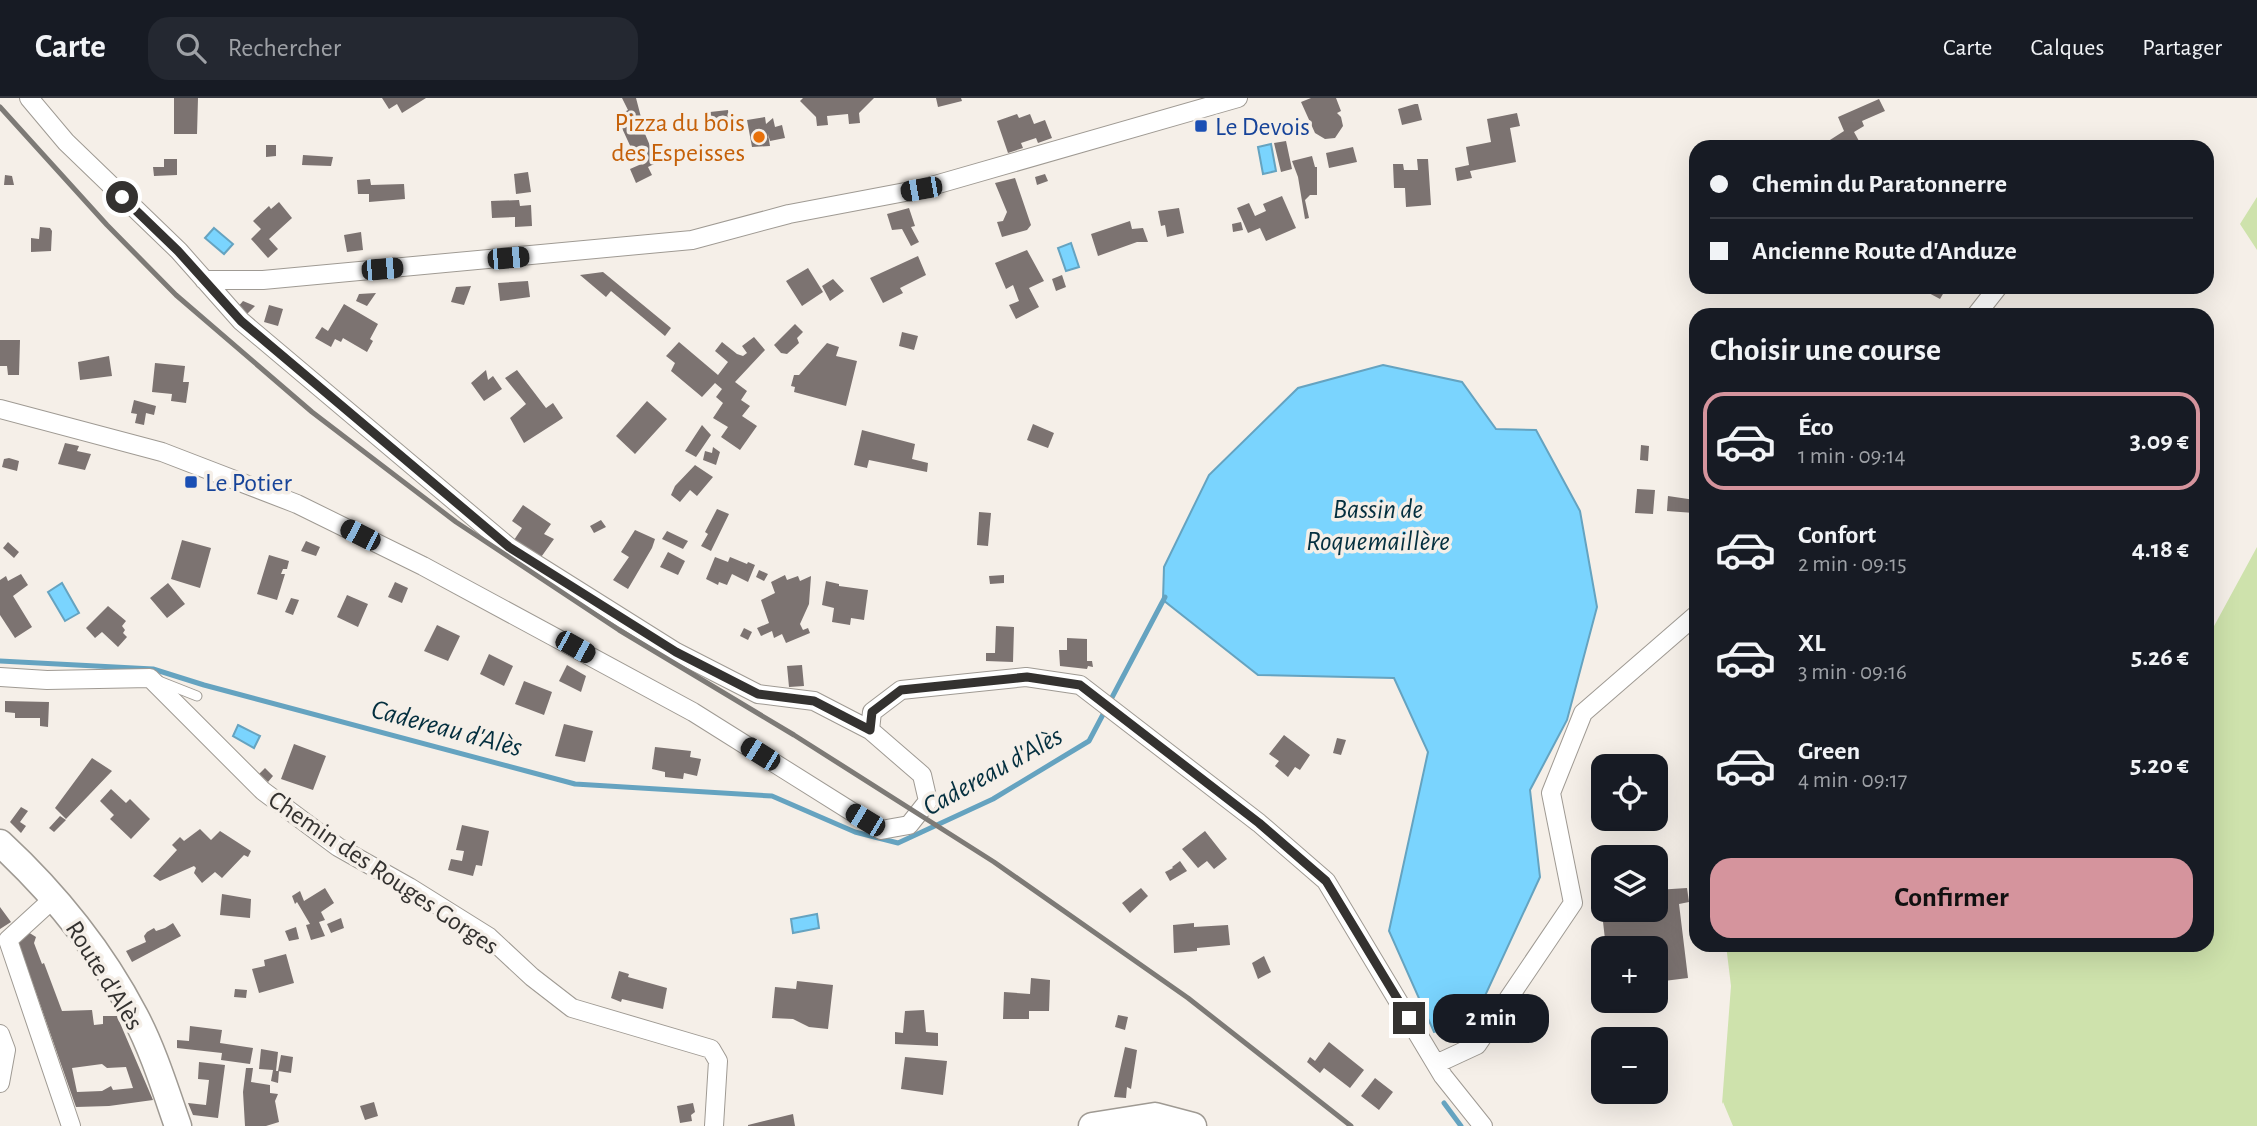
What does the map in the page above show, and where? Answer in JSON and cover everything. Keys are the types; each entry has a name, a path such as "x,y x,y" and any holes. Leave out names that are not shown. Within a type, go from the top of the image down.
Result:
{"main road":[{"name":"Route d'Alès","path":"0,843 54,898 93,948 135,1017 178,1126"},
{"path":"1092,1126 1155,1116 1193,1126"}],"street":[{"path":"0,409 162,452 297,504 422,566 693,712 881,830 909,825 928,801 922,775 870,730 814,701 758,694 746,688 676,652 509,547 241,321 178,251 66,142 29,98"},
{"path":"204,280 263,279 692,240 789,214 921,189 1238,98"},
{"path":"1982,308 1992,294"},
{"path":"1436,1064 1477,1045 1573,903 1551,793 1583,713 1689,621"},
{"path":"0,677 47,680 150,678"},
{"path":"870,730 872,712 901,690 1027,677 1080,685 1259,823 1326,881 1436,1064 1483,1126"},
{"name":"Chemin des Rouges Gorges","path":"150,678 263,791 338,847 410,887 489,937 532,978 572,1008 711,1049 718,1061 714,1126"},
{"path":"54,898 4,941 71,1126"},
{"path":"0,1034 6,1050 0,1083"}],"lane":[{"path":"150,678 197,696"}],"green space":[{"path":"2257,197 2257,250 2240,224"},
{"path":"2257,547 2257,1126 1733,1126 1723,1102 1722,1104 1731,986 1727,952 2214,952 2214,626"}],"water":[{"path":"1271,144 1276,171 1263,174 1258,147"},
{"path":"214,228 233,244 224,254 205,238"},
{"path":"1071,243 1079,267 1066,271 1058,248"},
{"name":"Bassin de Roquemaillère","path":"1383,365 1462,382 1496,429 1536,430 1580,511 1597,607 1567,720 1530,790 1540,877 1471,1026 1434,1032 1389,931 1428,752 1394,678 1258,675 1163,600 1164,567 1209,475 1298,388"},
{"path":"62,583 79,613 65,621 48,592"},
{"path":"238,725 260,736 254,748 233,736"},
{"path":"817,914 819,928 793,933 791,919"}],"building":[{"path":"174,98 198,98 197,134 174,134"},
{"path":"382,98 426,98 402,113 397,104 389,109"},
{"path":"622,98 636,98 642,121 640,122 656,160 656,163 648,167 652,175 636,183 630,169 646,162 639,150 633,152 617,116 628,110"},
{"path":"803,98 874,98 859,113 860,123 849,124 848,114 827,116 828,125 817,126 816,117 800,101"},
{"path":"936,98 961,98 962,101 938,107"},
{"path":"1311,98 1336,98 1341,111 1337,113 1343,126 1335,138 1325,139 1315,133 1301,102"},
{"path":"1879,99 1885,111 1862,121 1864,126 1854,132 1858,140 1830,140 1844,131 1838,117"},
{"path":"1418,104 1422,120 1402,125 1398,109"},
{"path":"728,110 729,119 712,121 710,112"},
{"path":"1517,113 1520,126 1510,128 1516,162 1470,171 1472,178 1457,181 1455,168 1469,165 1466,147 1491,142 1487,119"},
{"path":"1017,114 1019,118 1030,114 1034,124 1045,120 1052,138 1038,143 1036,138 1021,143 1023,148 1008,153 997,121"},
{"path":"765,117 766,124 773,118 775,127 782,125 785,138 770,141 768,134 770,146 752,147 747,120"},
{"path":"1286,141 1292,169 1281,172 1274,143"},
{"path":"266,145 276,145 276,156 266,157"},
{"path":"1353,147 1357,162 1329,168 1326,153"},
{"path":"303,155 333,157 331,166 302,165"},
{"path":"1312,156 1317,167 1317,195 1310,195 1305,200 1309,218 1305,219 1298,177 1292,161"},
{"path":"164,159 177,159 177,175 154,176 153,167 164,167"},
{"path":"1417,159 1428,159 1431,205 1406,207 1405,188 1394,188 1393,164 1403,164 1404,170 1418,170"},
{"path":"528,172 531,192 516,194 514,174"},
{"path":"1045,174 1048,181 1037,185 1035,177"},
{"path":"5,175 12,176 14,185 4,185"},
{"path":"1015,178 1031,225 1027,230 1002,237 997,222 1003,221 1007,212 995,183"},
{"path":"370,179 371,185 404,184 405,199 369,202 369,194 358,194 357,180"},
{"path":"1282,196 1296,228 1266,241 1260,228 1248,233 1237,208 1249,203 1255,216 1266,211 1263,204"},
{"path":"519,200 520,206 531,205 532,226 515,227 515,217 492,218 491,201"},
{"path":"279,202 292,218 269,239 278,249 268,258 251,239 261,229 253,221 269,206 271,209"},
{"path":"909,208 915,226 911,227 919,242 911,246 902,229 892,230 887,214"},
{"path":"1179,208 1184,233 1167,237 1158,211"},
{"path":"1130,221 1132,229 1143,228 1148,242 1137,242 1098,256 1091,234"},
{"path":"1241,222 1243,230 1233,232 1232,224"},
{"path":"40,227 50,228 52,231 51,251 31,252 31,238 39,239"},
{"path":"361,232 363,250 347,252 344,235"},
{"path":"1027,250 1044,281 1029,288 1039,307 1016,319 1009,305 1019,301 1013,285 1006,289 995,263"},
{"path":"918,256 926,275 900,288 903,293 883,303 870,278"},
{"path":"808,268 823,292 802,306 786,281"},
{"path":"603,272 671,328 665,336 611,291 606,297 580,275"},
{"path":"1062,275 1066,287 1056,291 1052,279"},
{"path":"833,279 844,291 830,301 822,286"},
{"path":"528,281 530,297 500,301 498,283"},
{"path":"471,286 464,305 451,302 456,287"},
{"path":"376,293 367,306 356,301 359,294"},
{"path":"1931,294 1943,294 1940,299"},
{"path":"243,301 255,306 245,316 237,308"},
{"path":"344,304 378,324 367,352 343,338 341,342 335,339 331,347 315,338 322,327 328,331"},
{"path":"269,305 283,309 278,326 264,322"},
{"path":"795,324 803,332 797,338 799,343 787,354 781,353 774,345"},
{"path":"902,332 918,336 914,350 899,346"},
{"path":"754,337 765,350 735,382 747,391 741,400 750,406 742,416 757,426 740,450 721,437 728,427 713,418 723,403 716,397 722,389 715,383 702,397 671,371 675,363 666,356 679,342 718,375 728,362 715,351 722,342 743,356 747,353 742,346"},
{"path":"0,340 20,340 19,375 8,375 7,366 0,366"},
{"path":"827,343 839,347 836,356 857,361 846,406 794,392 795,387 791,386 794,375 799,375"},
{"path":"109,356 112,376 80,380 78,362"},
{"path":"155,363 185,366 183,382 189,382 186,403 171,401 172,394 152,392"},
{"path":"486,370 488,380 493,376 502,389 484,401 471,383"},
{"path":"517,370 546,408 553,403 563,418 524,443 510,418 526,404 505,378"},
{"path":"134,400 156,406 154,415 146,413 144,425 135,423 137,414 131,413"},
{"path":"647,401 667,419 635,454 616,436"},
{"path":"1033,424 1054,433 1048,448 1027,440"},
{"path":"702,425 711,435 696,457 685,451"},
{"path":"862,430 915,444 912,459 928,463 927,472 869,460 867,468 854,465"},
{"path":"65,443 79,446 77,451 91,454 85,470 58,464"},
{"path":"1641,445 1649,446 1648,461 1640,460"},
{"path":"713,447 720,452 716,465 703,460 705,451 712,453"},
{"path":"4,459 19,461 17,471 2,467"},
{"path":"695,465 713,477 697,496 690,490 680,502 671,495 675,486"},
{"path":"1637,489 1655,490 1653,514 1635,513"},
{"path":"1668,496 1689,499 1689,513 1667,511"},
{"path":"523,505 551,524 544,534 554,539 539,560 512,543 522,528 512,521"},
{"path":"717,509 729,514 711,551 701,546"},
{"path":"979,512 991,513 988,546 977,545"},
{"path":"601,520 606,527 594,533 590,526"},
{"path":"635,530 655,539 628,589 613,580 629,557 621,552"},
{"path":"667,531 688,541 683,549 662,539"},
{"path":"182,540 211,548 200,588 171,579"},
{"path":"306,541 320,547 316,556 301,551"},
{"path":"8,542 19,552 14,558 3,548"},
{"path":"668,552 685,561 678,575 660,567"},
{"path":"269,555 289,561 287,569 283,569 281,574 285,574 277,600 257,594"},
{"path":"715,557 728,562 730,557 755,565 748,582 732,574 727,585 719,582 718,585 706,579"},
{"path":"759,570 768,574 764,581 756,577"},
{"path":"21,574 28,585 13,596 32,627 15,638 0,615 0,580 6,576 8,581"},
{"path":"785,575 787,580 798,576 800,581 811,576 809,604 800,624 803,630 808,628 810,633 786,643 782,634 774,638 772,631 761,636 757,628 769,623 761,600 775,593 771,582"},
{"path":"1004,575 1004,583 990,584 989,576"},
{"path":"826,581 839,586 868,590 864,620 851,618 850,625 832,622 834,608 822,605"},
{"path":"395,582 408,588 402,603 388,597"},
{"path":"168,583 185,604 167,618 150,598"},
{"path":"347,595 368,604 358,627 337,617"},
{"path":"291,598 299,600 293,615 285,612"},
{"path":"108,606 126,621 122,626 127,637 118,647 102,632 95,638 86,628"},
{"path":"437,625 460,636 448,661 424,651"},
{"path":"996,626 1014,627 1013,662 986,661 986,653 995,653"},
{"path":"744,628 752,632 748,640 740,636"},
{"path":"1067,638 1087,639 1087,661 1092,661 1093,667 1088,666 1087,669 1060,666 1059,650 1067,650"},
{"path":"489,654 513,666 504,686 480,674"},
{"path":"567,665 586,676 581,692 559,681"},
{"path":"802,665 804,686 789,687 787,666"},
{"path":"524,681 552,692 544,715 515,704"},
{"path":"5,701 49,702 48,727 40,726 40,718 15,718 15,713 5,712"},
{"path":"564,724 593,731 585,762 555,756"},
{"path":"1284,735 1310,755 1300,770 1295,767 1288,777 1275,766 1279,761 1269,754"},
{"path":"1337,738 1346,740 1341,755 1333,753"},
{"path":"294,744 326,756 313,790 281,779"},
{"path":"655,747 691,751 690,757 701,759 697,776 684,773 683,779 665,777 665,772 652,769"},
{"path":"92,758 112,771 66,819 55,808"},
{"path":"265,768 273,776 268,782 259,774"},
{"path":"111,789 126,803 130,799 150,819 131,839 110,819 114,815 100,801"},
{"path":"21,807 28,811 20,822 26,826 21,833 10,822"},
{"path":"60,816 66,820 54,832 49,828"},
{"path":"462,825 489,831 482,866 476,865 473,876 448,870 451,859 462,861 464,851 456,850"},
{"path":"200,829 211,840 220,831 251,851 248,857 244,855 222,878 215,872 202,883 194,873 194,866 160,881 153,876 177,850 172,845 180,837 184,841"},
{"path":"1205,831 1227,859 1214,869 1207,861 1198,868 1182,849"},
{"path":"1180,861 1187,871 1170,881 1165,872"},
{"path":"325,888 334,903 321,912 325,920 319,922 325,936 311,940 306,925 310,924 292,896 300,891 304,901"},
{"path":"1141,888 1148,896 1130,913 1122,903"},
{"path":"1687,888 1689,902 1679,904 1688,978 1668,980 1668,936 1605,936 1603,922 1668,922 1668,889"},
{"path":"222,894 251,899 250,918 220,915"},
{"path":"0,907 11,922 0,929"},
{"path":"341,918 344,928 331,933 327,924"},
{"path":"173,923 181,936 132,962 126,951 146,942 144,936 147,932 154,928 156,931 165,928"},
{"path":"1194,923 1194,927 1228,925 1230,945 1174,953 1173,925"},
{"path":"296,927 299,939 289,941 285,931"},
{"path":"28,932 36,937 34,943 62,1011 92,1010 94,1025 103,1024 103,1016 117,1016 153,1100 76,1107 19,941","holes":["102,1064 107,1068 126,1067 133,1088 113,1090 111,1086 102,1091 77,1092 72,1068"]},
{"path":"286,954 294,983 259,993 252,969 265,966 264,960"},
{"path":"1264,956 1271,972 1258,979 1252,963"},
{"path":"619,971 629,974 628,977 667,988 663,1009 611,998"},
{"path":"1031,978 1050,980 1049,1011 1029,1011 1029,1019 1003,1019 1004,992 1030,994"},
{"path":"797,981 833,985 828,1029 809,1027 793,1019 772,1018 775,987 796,989"},
{"path":"235,989 247,990 246,998 234,997"},
{"path":"924,1010 926,1032 938,1033 938,1046 895,1044 895,1032 903,1033 905,1011"},
{"path":"1118,1015 1128,1017 1125,1030 1115,1027"},
{"path":"190,1026 222,1030 220,1043 253,1048 250,1064 221,1060 222,1053 177,1048 177,1040 189,1041"},
{"path":"1329,1042 1364,1070 1350,1088 1324,1068 1320,1073 1307,1062 1310,1057 1315,1061"},
{"path":"1125,1047 1137,1050 1131,1089 1127,1087 1126,1098 1114,1097"},
{"path":"261,1049 278,1052 278,1083 271,1081 273,1070 259,1069"},
{"path":"281,1055 293,1057 291,1073 278,1071"},
{"path":"905,1057 947,1061 943,1095 901,1089"},
{"path":"199,1062 225,1065 218,1118 193,1115 188,1103 206,1105 209,1080 198,1079"},
{"path":"246,1068 253,1068 251,1082 270,1085 270,1093 278,1094 275,1101 279,1122 266,1126 245,1126 243,1092"},
{"path":"1375,1078 1393,1092 1379,1110 1361,1096"},
{"path":"374,1102 378,1116 365,1120 360,1106"},
{"path":"693,1103 695,1112 691,1115 692,1121 680,1123 677,1106"},
{"path":"793,1114 795,1126 748,1126 748,1125"}],"waterway":[{"name":"Cadereau d'Alès","path":"0,661 153,669 575,784 772,796 855,832 898,843 993,799 1089,741 1165,597"},
{"name":"Cadereau d'Alès","path":"1444,1103 1461,1126"}],"railway":[{"path":"0,107 107,225 176,295 312,412 456,522 619,630 794,735 994,862 1188,998 1351,1126"}],"place":[{"name":"Le Devois","path":"1201,126"},
{"name":"Pizza du bois des Espeisses","path":"759,137"},
{"name":"Le Potier","path":"191,482"}],"route":[{"path":"122,197 178,251 241,321 509,547 676,652 758,694 814,701 870,730 872,712 901,690 1027,677 1080,685 1259,823 1326,881 1409,1018"}]}
